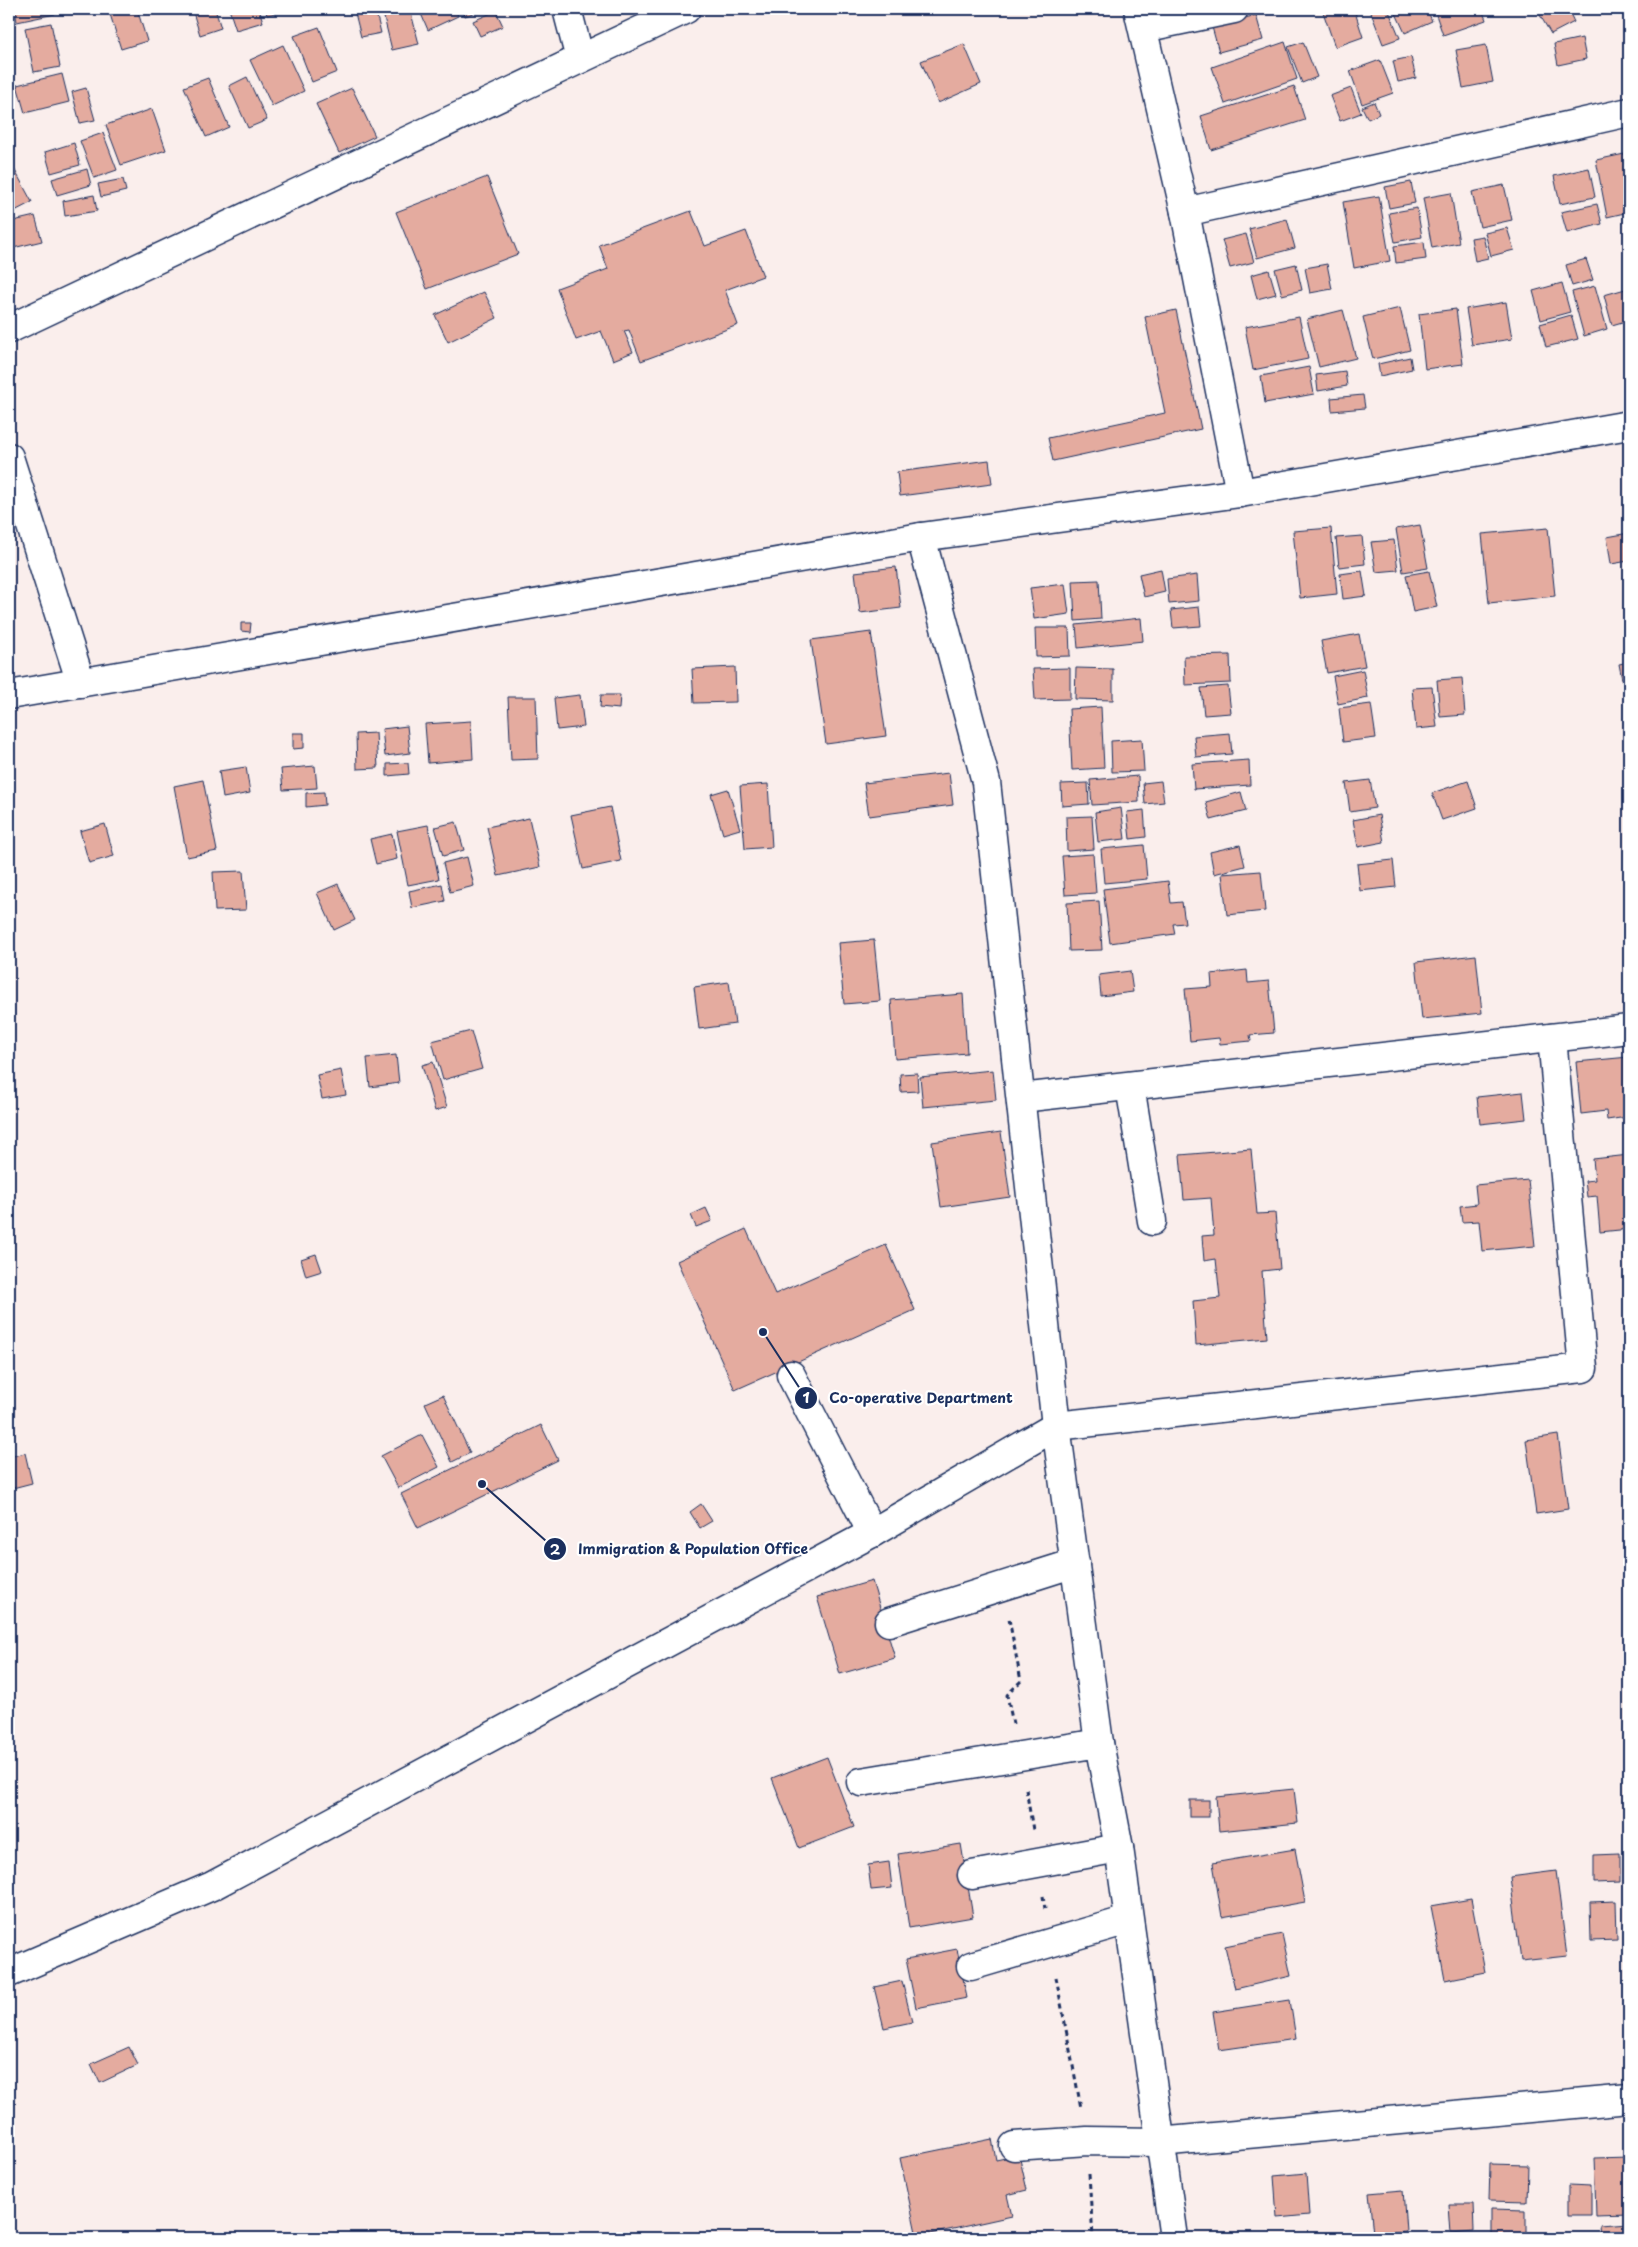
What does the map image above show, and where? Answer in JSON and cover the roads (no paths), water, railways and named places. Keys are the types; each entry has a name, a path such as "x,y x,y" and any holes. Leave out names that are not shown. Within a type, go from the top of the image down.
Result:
{"street":[{"path":"567,9 580,59"},
{"path":"9,329 686,9"},
{"path":"1234,9 1140,19 1185,212 1240,493"},
{"path":"1185,212 1629,112"},
{"path":"9,695 921,537 1240,493 1629,425"},
{"path":"9,458 81,683"},
{"path":"921,537 986,782 1056,1426 1099,1743 1119,1848 1174,2238"},
{"path":"1021,1098 1629,1030"},
{"path":"9,1973 212,1886 872,1532 1056,1426 1583,1368 1552,1038"},
{"path":"1130,1086 1152,1221"},
{"path":"791,1375 872,1532"},
{"path":"889,1622 1075,1563"},
{"path":"862,1782 1099,1743"},
{"path":"972,1875 1119,1848"},
{"path":"971,1966 1128,1920"},
{"path":"1014,2146 1087,2141 1159,2142 1629,2099"}],"place":[{"name":"Co-operative Department","path":"763,1332"},
{"name":"Immigration & Population Office","path":"482,1484"}]}
